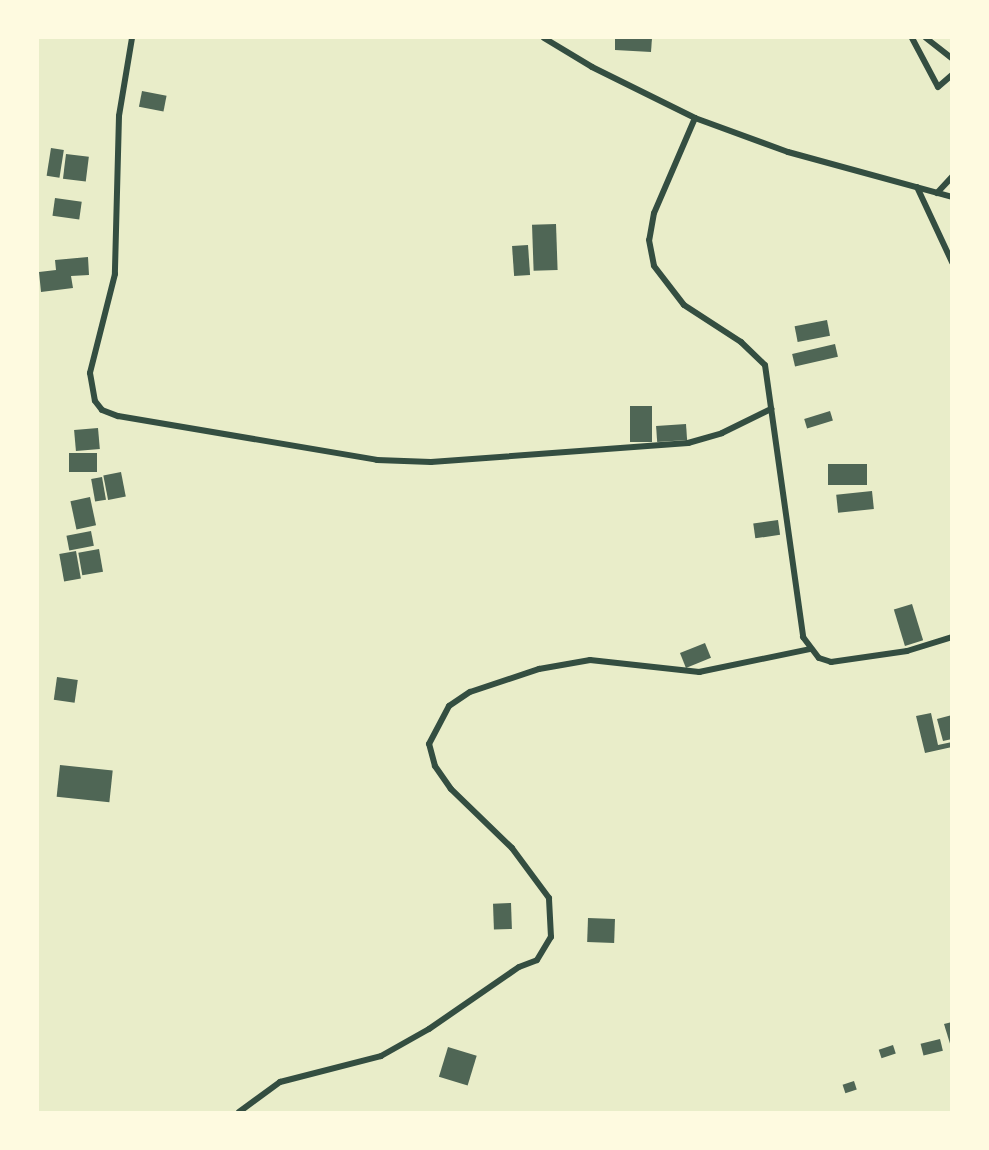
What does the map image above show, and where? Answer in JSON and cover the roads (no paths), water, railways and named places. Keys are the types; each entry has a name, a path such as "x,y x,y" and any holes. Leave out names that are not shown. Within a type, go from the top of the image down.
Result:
{"street":[{"path":"132,38 119,116 115,274 90,373 94,401 102,410 118,416 377,460 430,462 688,443 722,432 771,409"},
{"path":"544,38 592,67 695,117 788,152 951,197"},
{"path":"912,38 938,87 951,73"},
{"path":"926,38 951,58"},
{"path":"695,117 654,213 649,240 654,266 684,305 741,342 765,366 800,624 810,649 831,662 907,651 951,637"},
{"path":"938,193 951,177"},
{"path":"917,187 951,262"},
{"path":"239,1113 280,1082 381,1056 429,1029 519,967 537,960 551,937 549,898 512,848 458,797 435,766 429,744 449,706 470,692 538,669 590,660 699,672 810,649"}]}
